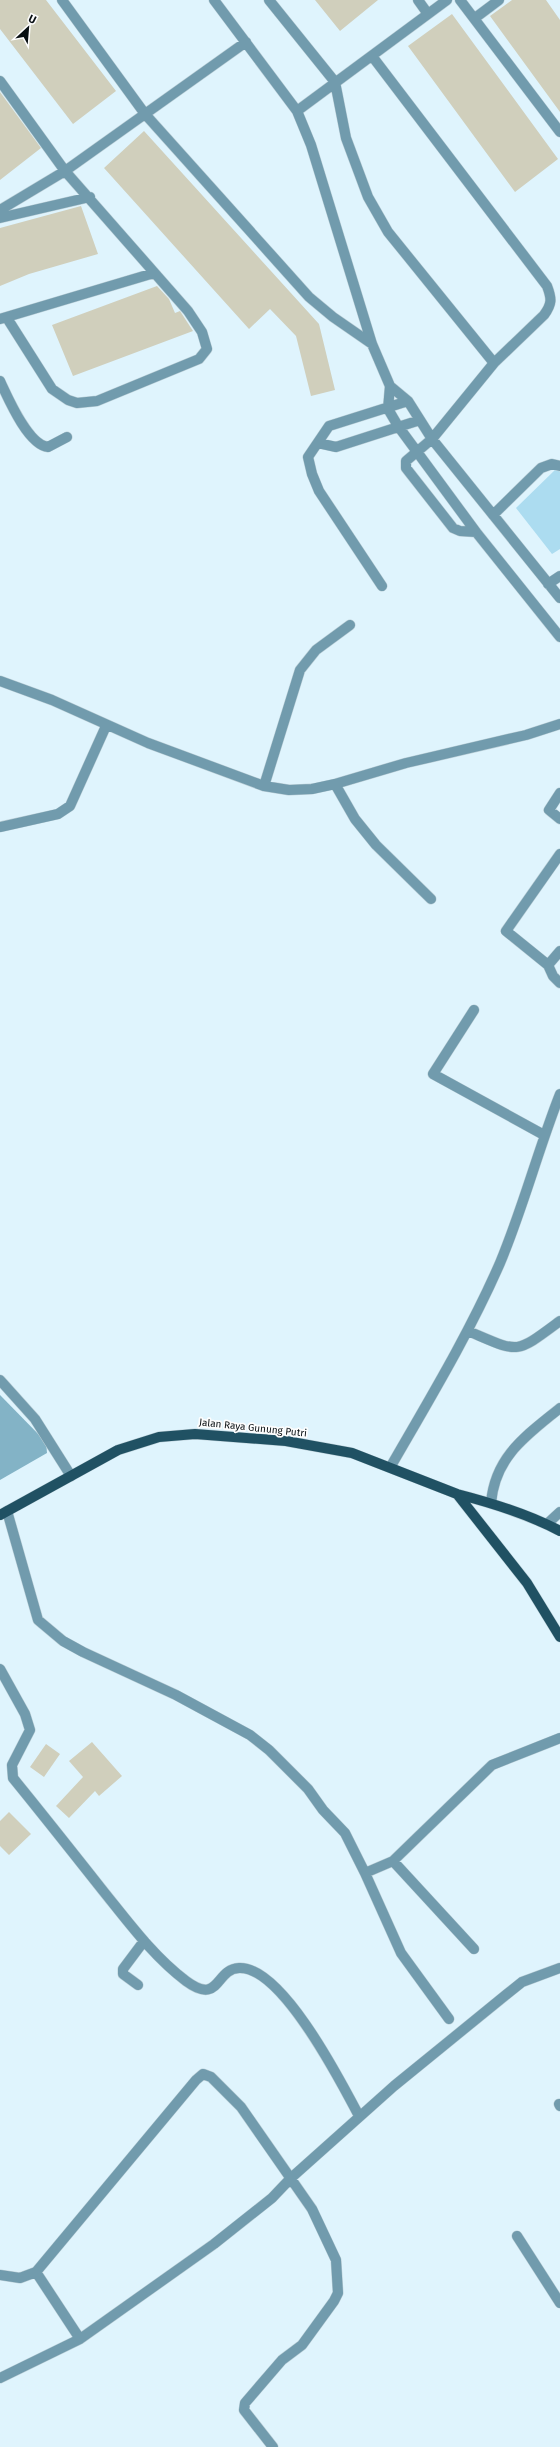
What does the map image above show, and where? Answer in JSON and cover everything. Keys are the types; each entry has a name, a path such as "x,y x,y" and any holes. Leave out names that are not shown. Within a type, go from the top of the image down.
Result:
{"main road":[{"name":"Jalan Raya Gunung Putri","path":"4,1513 118,1450 159,1437 195,1434 286,1441 352,1453 391,1466 457,1494 527,1583 560,1637"},
{"path":"457,1494 490,1503 547,1524 560,1531"}],"street":[{"path":"62,0 145,114 309,297 333,317 372,344"},
{"path":"214,0 297,111 312,145 372,344 390,386 408,401 432,439 560,598"},
{"path":"269,0 334,82 346,138 375,213 388,232 494,363"},
{"path":"418,0 428,14"},
{"path":"297,111 334,82 372,56 447,0"},
{"path":"460,0 560,132"},
{"path":"475,18 499,0"},
{"path":"0,210 65,171 246,42"},
{"path":"372,56 547,286 551,296 550,306 544,315 494,363 432,439 406,461 406,468 453,528 460,531 476,532"},
{"path":"0,81 65,171 90,197 194,320 202,332 207,349 199,359 97,401 86,403 68,400 52,389 4,319 154,273"},
{"path":"0,218 90,197"},
{"path":"0,381 4,398 25,427 39,443 48,447 67,437"},
{"path":"390,386 388,409 416,453 476,532 560,637"},
{"path":"382,586 334,516 312,474 309,453 318,443 329,426 388,409 408,401"},
{"path":"318,443 336,447 420,420"},
{"path":"493,515 541,468 547,464 560,466"},
{"path":"548,584 560,576"},
{"path":"264,786 290,696 300,670 316,650 350,625"},
{"path":"0,681 52,700 106,726 264,786 289,790 312,790 406,763 526,735 560,724"},
{"path":"0,827 58,814 70,806 106,726"},
{"path":"335,784 355,820 376,845 431,899"},
{"path":"560,793 550,810 560,819"},
{"path":"560,854 506,930 548,965 553,976 560,983"},
{"path":"548,965 560,951"},
{"path":"474,1010 433,1074 544,1135"},
{"path":"391,1466 468,1331 500,1261 560,1094"},
{"path":"468,1331 502,1346 519,1348 528,1345 560,1321"},
{"path":"0,1380 35,1419 71,1476"},
{"path":"490,1503 496,1475 506,1458 516,1445 560,1408"},
{"path":"547,1524 560,1512"},
{"path":"4,1513 38,1620 63,1641 83,1652 176,1695 250,1735 269,1750 308,1788 323,1810 345,1833 365,1873 401,1953 448,2019"},
{"path":"0,1669 29,1722 28,1737 12,1765 14,1778 144,1941 179,1975 201,1989 214,1988 231,1970 237,1968 250,1970 272,1983 313,2035 359,2116"},
{"path":"365,1873 394,1861 492,1765 560,1738"},
{"path":"394,1861 474,1949"},
{"path":"138,1985 123,1974 123,1970 144,1941"},
{"path":"0,2378 80,2339 214,2244 272,2198 291,2178 359,2116 522,1982 560,1968"},
{"path":"0,2275 20,2278 36,2272 196,2080 203,2074 211,2077 237,2102 291,2178 312,2209 330,2244 336,2260 338,2293 310,2336 282,2360 246,2400 244,2410 272,2447"},
{"path":"517,2236 560,2303"},
{"path":"36,2272 80,2339"}],"shaded area":[{"path":"557,468 560,472 560,549 552,554 516,508"},
{"path":"0,1395 46,1442 47,1453 0,1480"}],"building":[{"path":"0,0 46,0 116,91 73,124 0,29"},
{"path":"315,0 378,0 340,31"},
{"path":"512,0 546,0 560,20 560,112 490,16"},
{"path":"452,14 558,159 515,192 408,46"},
{"path":"0,92 41,148 0,180"},
{"path":"144,131 319,324 335,390 311,396 296,336 270,309 249,329 104,168"},
{"path":"81,206 98,254 29,274 0,286 0,228"},
{"path":"157,286 169,299 175,313 180,311 193,331 73,376 52,325"},
{"path":"92,1742 122,1776 99,1796 95,1791 69,1818 56,1806 83,1777 69,1761"},
{"path":"46,1744 60,1754 44,1777 30,1767"},
{"path":"9,1812 31,1834 9,1855 0,1846 0,1821"}]}
